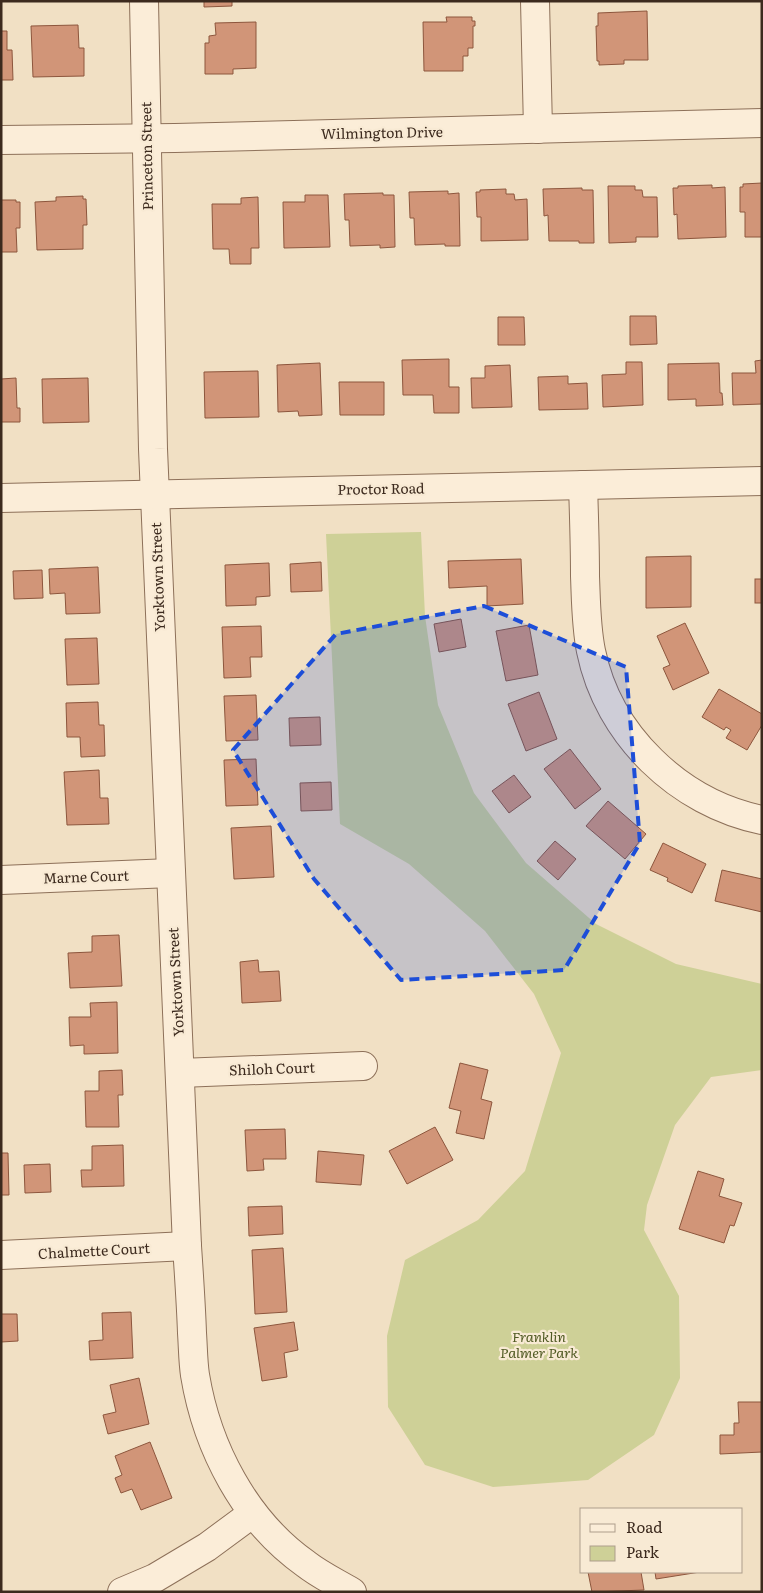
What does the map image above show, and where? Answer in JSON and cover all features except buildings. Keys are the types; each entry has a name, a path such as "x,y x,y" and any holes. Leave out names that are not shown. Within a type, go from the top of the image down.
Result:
{"street":[{"name":"Princeton Street","path":"144,1 150,311"},
{"path":"535,1 538,129"},
{"name":"Wilmington Drive","path":"1,140 762,123"},
{"name":"Yorktown Street","path":"150,311 155,494 171,873 187,1246 195,1374 200,1402 218,1454 238,1492 253,1513 280,1544 306,1565 352,1592"},
{"name":"Proctor Road","path":"1,498 762,481"},
{"path":"584,485 586,621 591,652 600,683 618,719 641,750 670,778 704,799 725,809 762,820"},
{"name":"Marne Court","path":"1,880 171,873"},
{"name":"Shiloh Court","path":"180,1072 364,1066"},
{"name":"Chalmette Court","path":"1,1255 187,1246"},
{"path":"122,1592 154,1578 207,1548 253,1513"}],"highlighted area":[{"path":"484,606 626,667 640,843 564,970 401,980 314,879 233,750 336,634"}],"green space":[{"name":"Franklin Palmer Park","path":"421,532 425,616 438,705 474,793 526,863 596,924 676,964 762,984 762,1070 711,1077 675,1125 647,1205 644,1230 679,1296 680,1378 654,1435 588,1480 493,1487 425,1465 388,1407 387,1336 405,1260 478,1220 525,1171 561,1053 534,994 485,931 409,864 340,824 326,534"}]}
